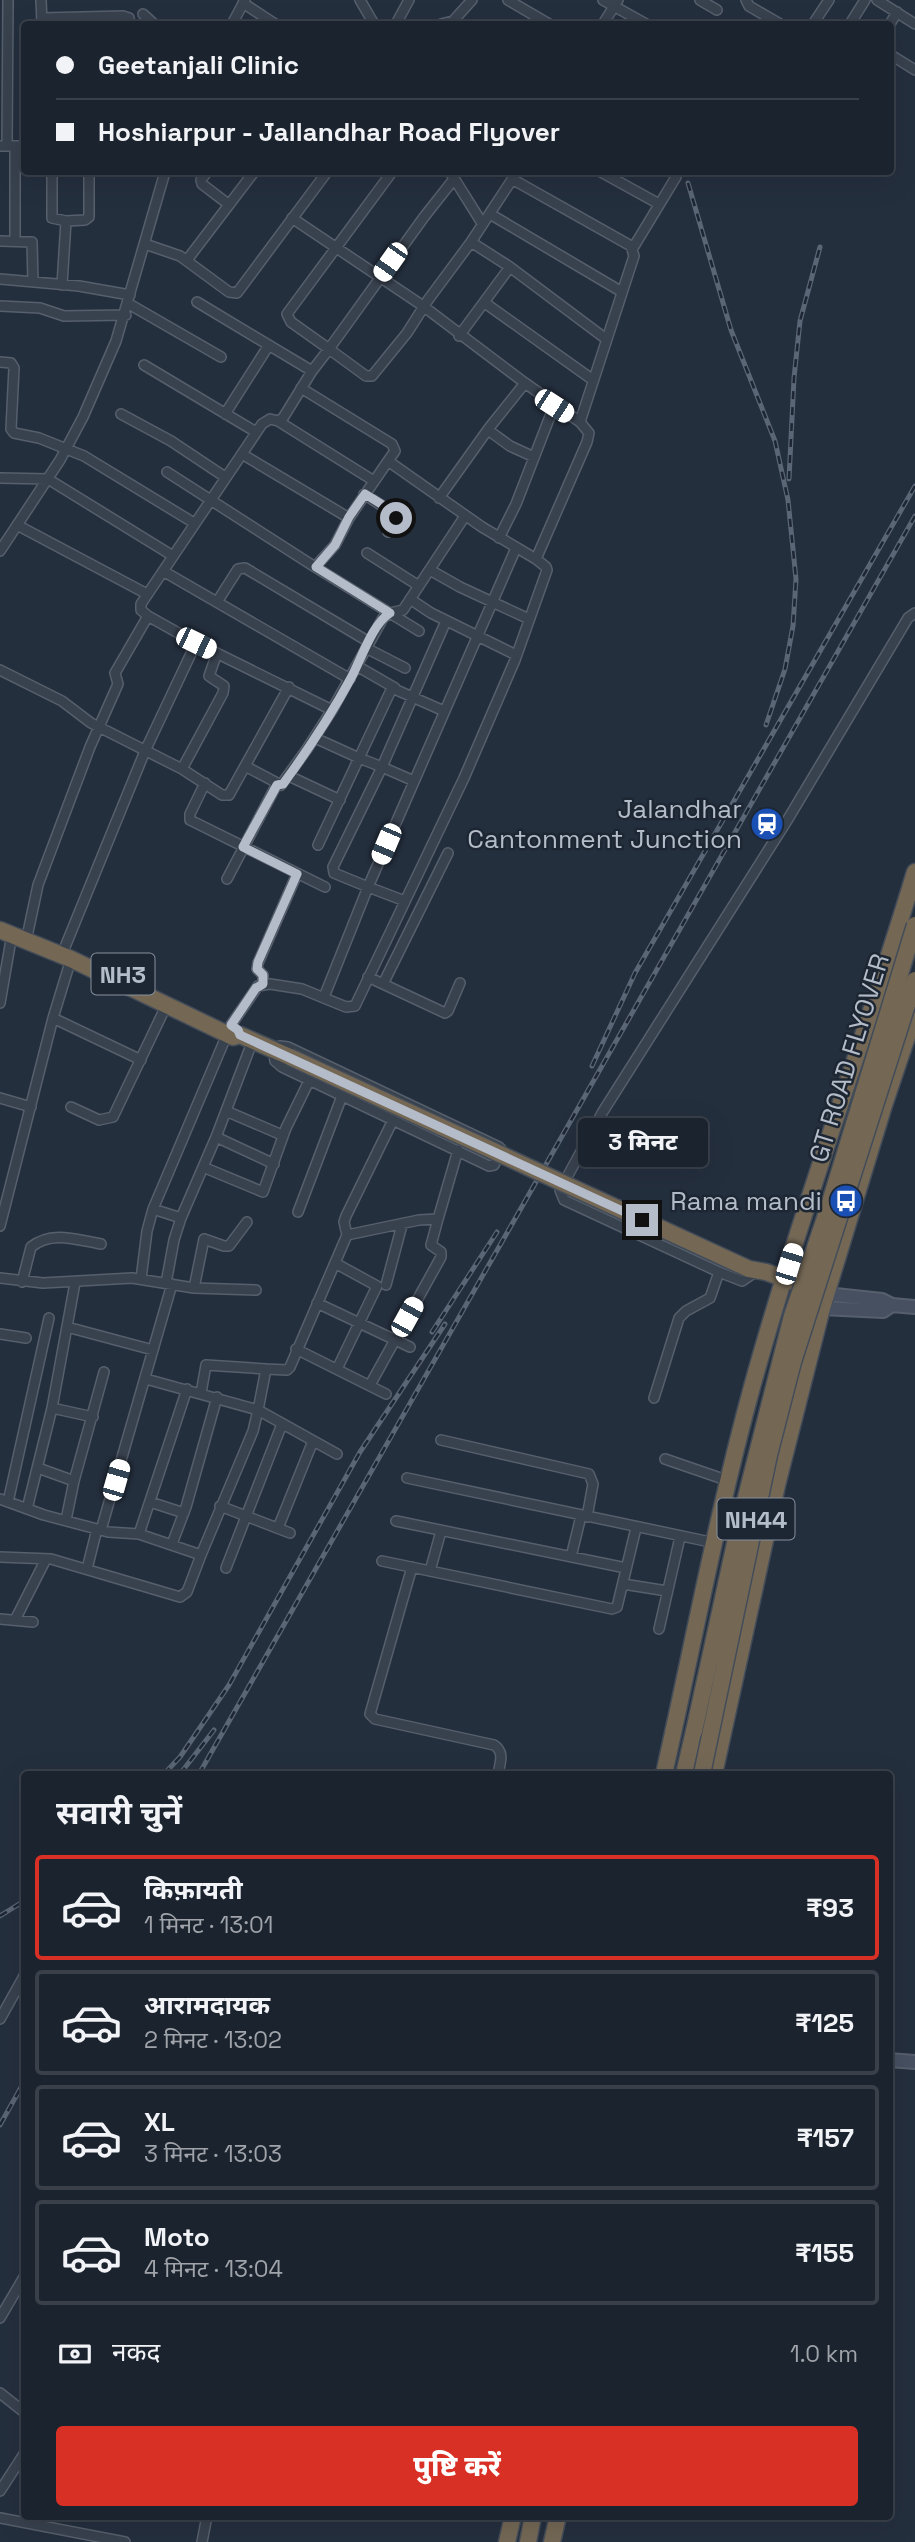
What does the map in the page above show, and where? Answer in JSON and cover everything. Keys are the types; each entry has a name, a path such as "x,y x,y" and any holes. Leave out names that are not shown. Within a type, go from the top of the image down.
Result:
{"highway":[{"path":"665,1771 729,1480 780,1291 915,872"},
{"name":"NH3","path":"0,921 13,932 68,953 238,1034"},
{"name":"GT ROAD FLYOVER","path":"685,1771 739,1525 792,1316 827,1212 915,925"},
{"name":"NH3","path":"68,953 167,1004 290,1057 757,1270 780,1291 824,1301"},
{"name":"GT ROAD FLYOVER","path":"703,1771 769,1455 793,1362 915,980"},
{"path":"715,1771 777,1485 824,1301 915,1013"},
{"path":"795,1244 820,1258 833,1255 841,1246"},
{"path":"757,1270 783,1260 795,1244"},
{"path":"768,1335 776,1329 798,1328 808,1335 813,1345"},
{"path":"507,2542 512,2520"},
{"path":"528,2542 532,2520"},
{"path":"543,2542 547,2520"},
{"path":"552,2542 557,2520"}],"street":[{"path":"8,0 15,241"},
{"path":"41,0 42,21 123,16 130,21"},
{"path":"360,0 372,21"},
{"path":"451,21 472,0"},
{"path":"508,0 544,21"},
{"path":"603,0 616,3 642,21"},
{"path":"700,0 717,10"},
{"path":"746,0 749,6 775,21"},
{"path":"815,21 829,0"},
{"path":"852,21 865,0"},
{"path":"877,0 915,24"},
{"path":"397,21 407,1"},
{"path":"234,21 244,2 271,21"},
{"path":"605,21 616,3"},
{"path":"892,21 897,12"},
{"path":"143,14 151,21"},
{"path":"894,57 915,70"},
{"path":"52,175 52,218 66,220 85,220 89,217 89,175"},
{"path":"0,551 48,479 88,407 126,315 164,175"},
{"path":"206,175 202,184 228,204"},
{"path":"187,260 252,175"},
{"path":"145,244 187,260 229,292 237,293 325,175"},
{"path":"391,175 287,316 366,376 370,377 407,332 515,176 633,248"},
{"path":"278,421 283,418 312,371 452,175 482,223"},
{"path":"606,175 659,204"},
{"path":"580,422 634,256 633,248 676,177"},
{"path":"490,214 622,292"},
{"path":"292,218 424,306 459,336 580,422 589,433 536,559"},
{"path":"62,285 66,220"},
{"path":"0,241 33,244 33,282"},
{"path":"471,242 510,267 606,339"},
{"path":"459,336 510,267"},
{"path":"0,279 62,285 130,299 221,357"},
{"path":"197,302 312,371"},
{"path":"485,303 593,380"},
{"path":"0,306 40,308 64,316 126,315"},
{"path":"225,414 268,345"},
{"path":"0,362 11,363 14,368 11,429 14,433 36,437 98,463 194,523"},
{"path":"144,365 256,432"},
{"path":"439,498 525,383"},
{"path":"301,388 393,444 395,451 349,517 335,545 316,567"},
{"path":"499,538 516,505 554,406"},
{"path":"0,411 12,411"},
{"path":"121,414 171,441 225,477"},
{"path":"332,710 196,643 140,609 194,523 265,421 272,418 278,421 374,481"},
{"path":"488,430 510,446 534,457"},
{"path":"243,454 349,517"},
{"path":"141,1279 147,1230 153,1209 238,1034 256,988 263,984 302,989 352,1008 355,1006 464,778 516,654 547,570 546,566 536,559 465,516 388,461"},
{"path":"167,472 419,631"},
{"path":"0,478 48,479 173,556"},
{"path":"365,494 396,515 395,523 388,532"},
{"path":"245,765 277,785 283,784 332,710 383,618 390,613 402,611 465,516"},
{"path":"17,525 147,594"},
{"path":"324,996 368,887 516,548"},
{"path":"367,553 419,586"},
{"path":"217,603 230,580 242,568 405,668"},
{"path":"430,570 529,619"},
{"path":"163,571 350,679"},
{"path":"410,599 446,621 516,654"},
{"path":"757,1270 741,1280 719,1272 564,1200 560,1190 602,1113 788,819 908,618 915,613"},
{"path":"0,1003 13,932 37,885 118,684 114,677 116,669 148,616"},
{"path":"405,901 336,874 333,867 382,767 446,621"},
{"path":"0,1226 68,953 145,751 196,643"},
{"path":"182,769 223,693 224,686 209,676 217,653"},
{"path":"357,666 444,711"},
{"path":"0,670 62,701 99,727 182,769 222,795 229,795 289,687"},
{"path":"318,845 392,688 395,688"},
{"path":"315,738 414,780"},
{"path":"289,776 340,800"},
{"path":"205,783 190,814 190,820 325,887"},
{"path":"227,879 277,785"},
{"path":"383,984 448,853"},
{"path":"263,984 263,975 257,969 258,962 297,874"},
{"path":"386,940 402,948"},
{"path":"368,977 445,1013 460,983"},
{"path":"71,1107 99,1120 113,1117 167,1004"},
{"path":"53,1018 141,1060"},
{"path":"87,1569 146,1379 169,1284 174,1240 226,1111 238,1034"},
{"path":"288,1047 501,1149 491,1166 309,1081 279,1065 272,1049 288,1047"},
{"path":"203,1167 262,1192 282,1135 309,1081"},
{"path":"298,1212 342,1096"},
{"path":"0,1098 31,1107"},
{"path":"226,1111 282,1135"},
{"path":"201,1393 206,1365 265,1370 288,1369 347,1235 344,1222 346,1216 393,1120"},
{"path":"216,1137 274,1164"},
{"path":"370,1385 441,1257 442,1252 431,1245 458,1150"},
{"path":"153,1209 181,1218"},
{"path":"347,1235 419,1220 438,1219"},
{"path":"194,1288 204,1239 229,1246 247,1222"},
{"path":"386,1284 402,1225"},
{"path":"22,1282 32,1247 42,1240 65,1237 101,1244"},
{"path":"335,1263 377,1286 337,1369"},
{"path":"654,1398 679,1318 685,1311 709,1298 719,1272"},
{"path":"0,1279 75,1283 141,1279 194,1288 256,1290"},
{"path":"27,1509 52,1408 75,1283"},
{"path":"824,1301 882,1300 892,1305 915,1307"},
{"path":"317,1303 410,1348"},
{"path":"49,1318 4,1501 99,1530 139,1534 201,1555"},
{"path":"67,1327 153,1350"},
{"path":"0,1334 26,1338"},
{"path":"296,1349 386,1394"},
{"path":"0,1557 46,1559 180,1597 187,1592 253,1431 265,1370"},
{"path":"66,1520 104,1373"},
{"path":"146,1379 258,1410 337,1454"},
{"path":"139,1534 187,1389"},
{"path":"172,1544 184,1513 217,1397"},
{"path":"52,1408 93,1417"},
{"path":"226,1568 282,1424"},
{"path":"441,1440 589,1474 593,1487 571,1557"},
{"path":"278,1528 313,1441"},
{"path":"665,1459 729,1480"},
{"path":"38,1468 74,1481"},
{"path":"407,1478 715,1543"},
{"path":"150,1502 184,1513"},
{"path":"220,1506 290,1533"},
{"path":"396,1521 626,1568"},
{"path":"382,1561 612,1609 617,1606 636,1528"},
{"path":"430,1571 441,1531"},
{"path":"659,1629 680,1537"},
{"path":"15,1619 46,1559"},
{"path":"412,1567 370,1714 375,1719 494,1745 501,1754 498,1771"},
{"path":"623,1584 667,1591"},
{"path":"0,1619 33,1622"},
{"path":"0,2020 21,1982"},
{"path":"893,2060 915,2062"},
{"path":"0,2318 21,2282"},
{"path":"0,2393 21,2410"},
{"path":"0,2491 21,2459"},
{"path":"0,2518 97,2539 125,2542"},
{"path":"202,2542 206,2520"}],"railway":[{"path":"688,183 731,330 775,441 788,500 796,579 793,626 785,669 766,725"},
{"path":"789,479 800,321 820,247"},
{"path":"592,1066 635,973 915,486"},
{"path":"201,1771 915,516"},
{"path":"432,1332 497,1232"},
{"path":"167,1771 180,1757 229,1685 360,1452 445,1324"},
{"path":"182,1771 214,1730"},
{"path":"0,1916 21,1903"},
{"path":"0,2125 21,2087"}],"place":[{"name":"Jalandhar Cantonment Junction","path":"767,824"},
{"name":"Rama mandi","path":"846,1201"}],"route":[{"path":"396,518 394,512 365,494 349,517 335,545 316,567 390,613 383,618 307,749 283,784 277,785 243,847 297,874 258,962 257,969 263,975 263,984 256,988 231,1025 240,1035 642,1220"}]}
